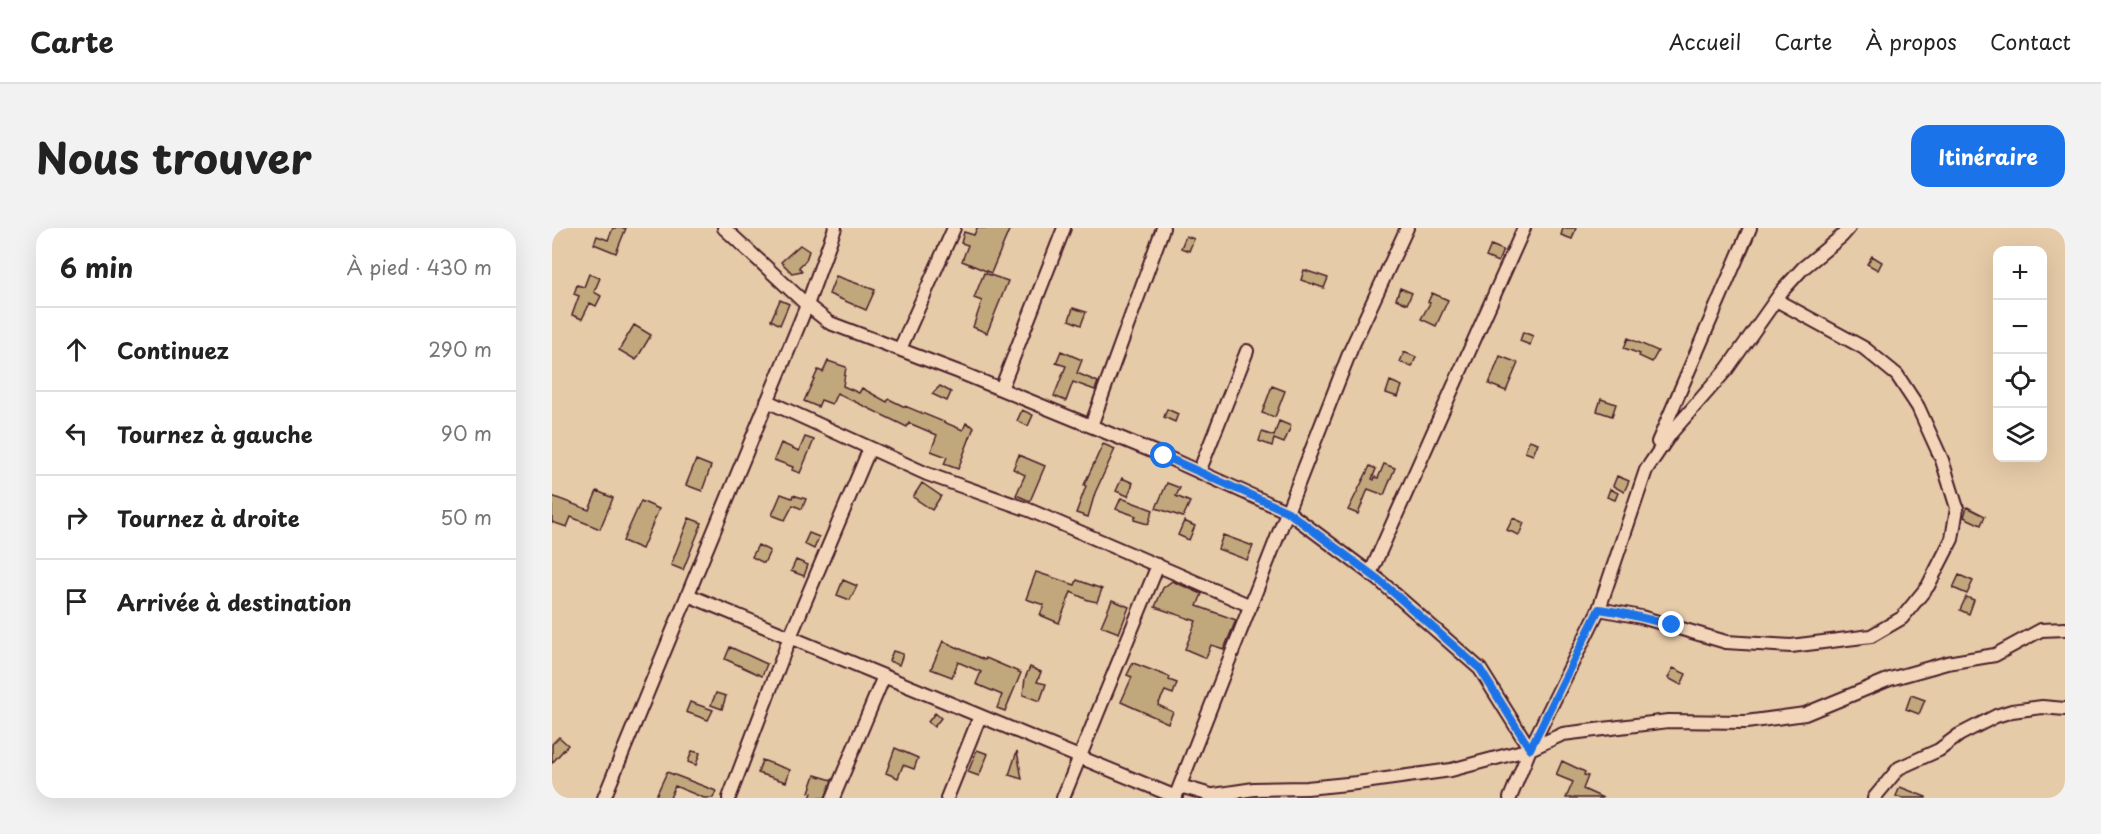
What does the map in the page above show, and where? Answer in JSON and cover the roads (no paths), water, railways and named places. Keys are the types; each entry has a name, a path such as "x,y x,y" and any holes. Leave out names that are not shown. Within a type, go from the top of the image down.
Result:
{"street":[{"path":"724,228 807,305 830,323 1091,426 1288,512 1371,574 1480,669 1530,749"},
{"path":"604,798 807,305 835,228"},
{"path":"900,349 954,228"},
{"path":"1000,389 1064,228"},
{"path":"1091,426 1163,228"},
{"path":"1177,794 1351,349 1407,228"},
{"path":"1371,574 1524,228"},
{"path":"1510,798 1530,749 1599,609 1646,470 1750,228"},
{"path":"1646,470 1671,433 1727,369 1776,300 1803,268 1849,228"},
{"path":"1599,609 1641,617 1726,642 1791,646 1871,636 1902,618 1928,586 1952,539 1957,508 1942,460 1918,407 1897,375 1864,348 1776,300"},
{"path":"1199,472 1247,351"},
{"path":"767,401 927,474 1029,510 1251,606"},
{"path":"729,798 790,637 870,448"},
{"path":"1063,798 1158,565"},
{"path":"688,595 1079,757 1177,794 1219,796 1254,789 1307,788 1451,770 1530,749 1563,734 1668,721 1746,722 1805,714 1890,679 1947,663 1995,655 2041,630 2065,629"},
{"path":"833,798 884,676"},
{"path":"1874,798 1899,768 1939,750 1959,735 1996,716 2012,711 2042,707 2065,709"},
{"path":"947,798 980,716"}]}
